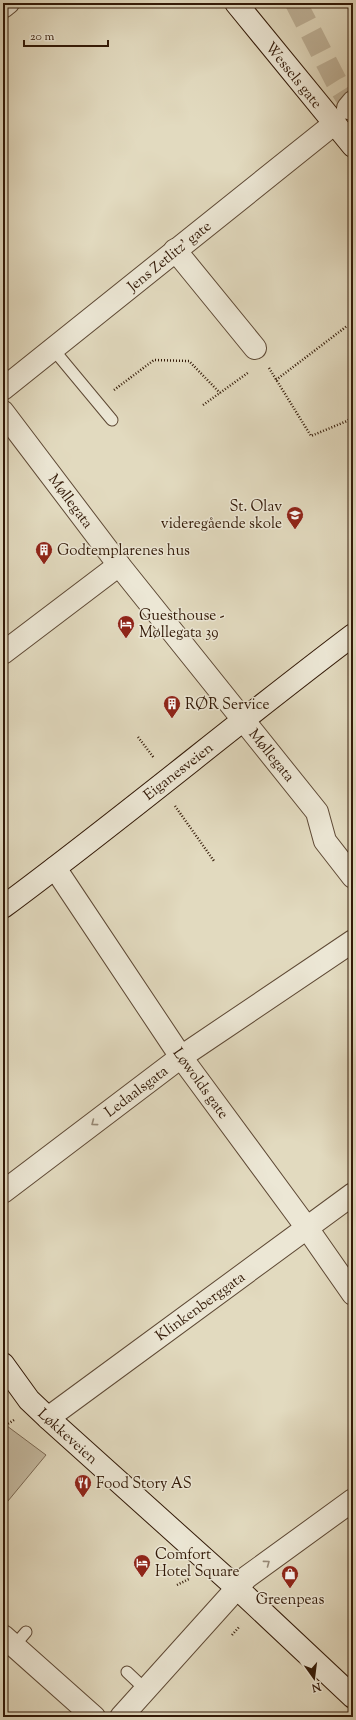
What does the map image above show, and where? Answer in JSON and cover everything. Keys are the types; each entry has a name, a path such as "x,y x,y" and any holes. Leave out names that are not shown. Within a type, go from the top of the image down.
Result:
{"street":[{"path":"3,7 8,3"},
{"name":"Wessels gate","path":"236,3 345,111 353,146"},
{"name":"Jens Zetlitz' gate","path":"3,389 345,111"},
{"path":"175,250 259,355"},
{"name":"Møllegata","path":"3,412 119,565 317,812 325,841 353,877"},
{"path":"3,653 119,565"},
{"name":"Eiganesveien","path":"4,904 55,868 244,720 281,689 353,635"},
{"name":"Løwolds gate","path":"55,868 181,1057 307,1228 353,1294"},
{"name":"Ledaalsgata","path":"3,1192 181,1057 353,941"},
{"name":"Klinkenberggata","path":"48,1418 353,1194"},
{"name":"Løkkeveien","path":"3,1364 29,1400 237,1588 353,1697"},
{"path":"121,1717 237,1588 252,1574 353,1500"},
{"path":"14,1638 94,1717"}],"lane":[{"path":"53,349 112,420"},
{"path":"127,1672 145,1689"}],"path":[{"path":"276,380 347,326"},
{"path":"203,405 220,393 259,355 311,436 353,417"},
{"path":"112,391 154,360 189,362 220,393"},
{"path":"138,737 156,760"},
{"path":"172,802 214,861"},
{"path":"3,1427 18,1418"},
{"path":"3,1464 3,1502"},
{"path":"177,1585 186,1581"},
{"path":"232,1635 237,1630"}],"shaded area":[{"path":"3,1423 46,1455 3,1507"}],"tunnel":[{"path":"296,3 336,81 353,108"}],"place":[{"name":"St. Olav videregående skole","path":"295,530"},
{"name":"Godtemplarenes hus","path":"44,565"},
{"name":"Guesthouse - Møllegata 39","path":"126,639"},
{"name":"RØR Service","path":"172,719"},
{"name":"Food Story AS","path":"83,1498"},
{"name":"Comfort Hotel Square","path":"142,1578"},
{"name":"Greenpeas","path":"290,1589"}]}
